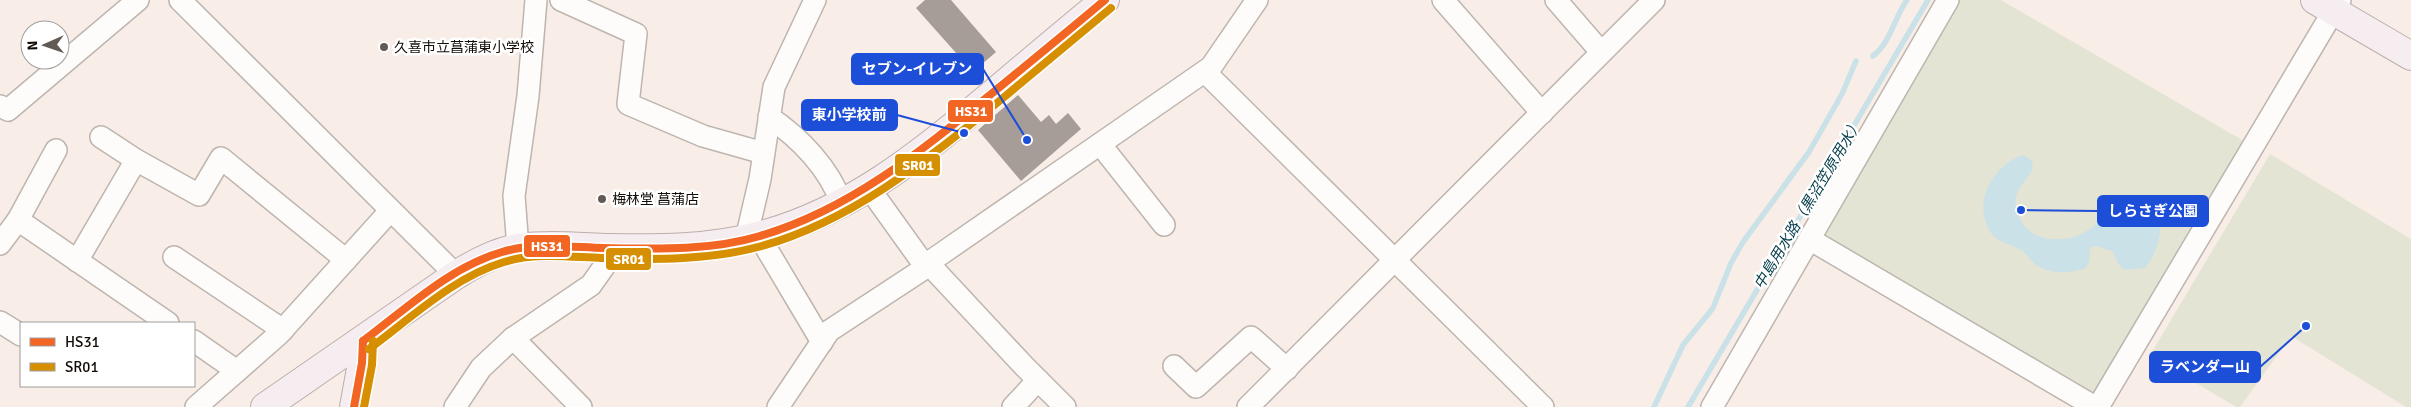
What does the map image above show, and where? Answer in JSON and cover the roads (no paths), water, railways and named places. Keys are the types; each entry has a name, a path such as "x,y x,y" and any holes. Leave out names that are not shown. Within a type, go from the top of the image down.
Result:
{"main road":[{"path":"265,407 456,275 476,262 501,252 518,248 552,246 676,248 752,238 814,217 842,204 909,161 1105,0"},
{"path":"2330,4 2411,56"},
{"path":"354,407 362,363 363,340"}],"street":[{"path":"0,106 8,110 138,0"},
{"path":"180,0 456,275"},
{"path":"518,248 514,196 528,96 536,0"},
{"path":"561,0 602,9 636,34 628,104 703,136 763,153"},
{"path":"815,0 774,87 752,238 822,342"},
{"path":"778,407 829,331 1205,72 1211,67 1257,0"},
{"path":"1443,0 1542,113"},
{"path":"1556,0 1602,52"},
{"path":"1248,407 1654,0"},
{"path":"1712,407 1811,240 1948,0"},
{"path":"1811,240 2096,407 2330,4"},
{"path":"1205,72 1542,407"},
{"path":"769,117 788,130 813,156 836,187 842,204"},
{"path":"101,137 136,160 199,195 221,158 346,260"},
{"path":"1100,144 1164,225"},
{"path":"0,244 18,220 56,150"},
{"path":"77,261 136,160"},
{"path":"869,188 926,265 1065,407"},
{"path":"196,407 283,330 390,211"},
{"path":"18,220 167,322"},
{"path":"455,407 481,368 513,338 591,285 617,248"},
{"path":"174,257 283,330"},
{"path":"0,322 20,334"},
{"path":"1174,366 1196,387 1251,337 1286,369"},
{"path":"513,338 581,407"},
{"path":"195,342 237,371"},
{"path":"1013,407 1038,380"}],"water":[{"path":"2023,155 2029,159 2033,167 2018,191 2016,209 2021,221 2029,230 2038,236 2047,238 2071,238 2090,229 2125,207 2146,207 2157,213 2160,231 2156,248 2145,268 2125,270 2119,265 2112,251 2096,246 2090,248 2089,262 2086,268 2068,272 2049,271 2036,264 2021,250 1994,236 1985,221 1983,210 1988,186 2003,167"}],"waterway":[{"path":"1873,56 1884,44 1907,0"},
{"name":"中島用水路（黒沼笠原用水）","path":"1688,407 1928,0"},
{"path":"1654,407 1683,345 1713,308 1731,263 1743,242 1809,152 1842,94 1856,61"}],"place":[{"name":"久喜市立菖蒲東小学校","path":"384,47"},
{"name":"東小学校前","path":"964,133"},
{"name":"セブン-イレブン","path":"1027,140"},
{"name":"梅林堂 菖蒲店","path":"602,199"},
{"name":"しらさぎ公園","path":"2021,210"},
{"name":"ラベンダー山","path":"2306,326"}]}
